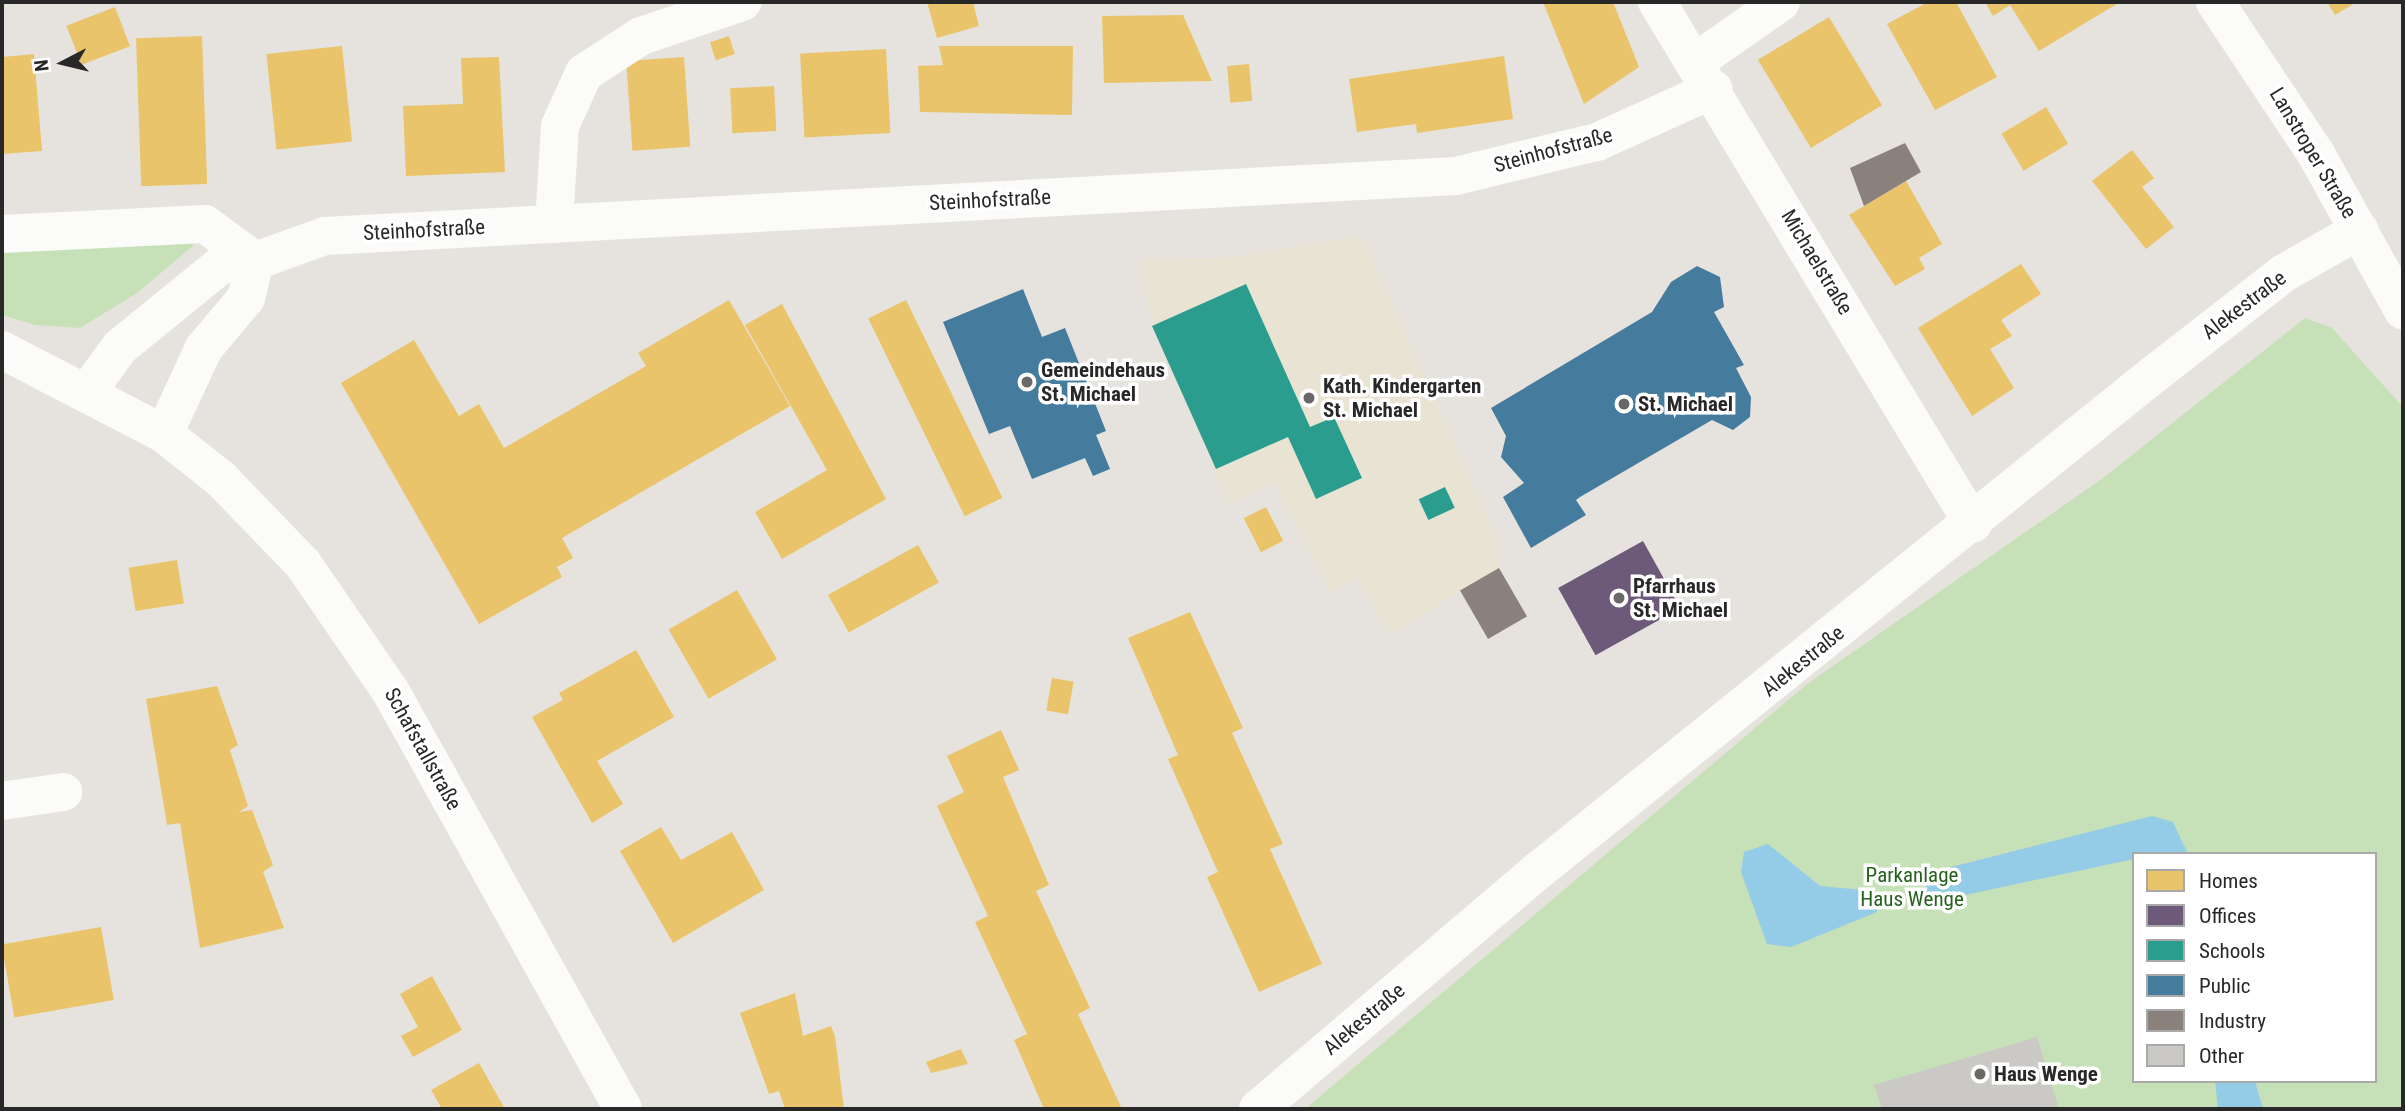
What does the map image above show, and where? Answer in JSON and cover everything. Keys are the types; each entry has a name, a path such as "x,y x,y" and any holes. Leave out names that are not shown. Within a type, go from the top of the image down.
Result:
{"street":[{"path":"554,224 560,126 584,73 642,36 742,2"},
{"name":"Michaelstraße","path":"1657,2 1706,75 1973,524"},
{"name":"Steinhofstraße","path":"88,391 120,347 172,300 221,265 255,261 325,236 1456,176 1597,142 1706,75 1781,2"},
{"name":"Lanstroper Straße","path":"2215,2 2360,230 2403,310"},
{"path":"2,234 205,224 255,261 246,298 204,348 164,434 88,391 2,350"},
{"name":"Alekestraße","path":"1258,1109 1539,870 2284,273 2360,230"},
{"name":"Schafstallstraße","path":"164,434 221,479 303,564 338,612 391,692 623,1109"},
{"path":"2,801 63,792"}],"shaded area":[{"name":"Kath. Kindergarten St. Michael","path":"1362,236 1497,538 1499,568 1391,634 1356,578 1331,592 1273,483 1229,504 1152,326 1140,260 1232,257"}],"green space":[{"path":"186,238 194,245 137,293 80,328 35,325 2,315 2,249"},
{"name":"Parkanlage Haus Wenge","path":"2305,318 2332,328 2403,407 2403,1109 1305,1109 1807,684 2103,478"}],"water":[{"path":"2152,816 2173,822 2187,852 2132,852 2132,859 1937,901 1926,892 1926,875"},
{"path":"1768,844 1820,886 1875,891 1877,912 1791,947 1767,944 1741,872 1744,852"},
{"path":"2215,1083 2256,1083 2263,1109 2218,1109"}],"building: Homes":[{"path":"927,2 973,2 979,26 937,38"},
{"path":"1543,2 1613,2 1639,67 1584,104"},
{"path":"1928,2 1956,2 1997,77 1935,110 1887,24"},
{"path":"1985,2 2120,2 2039,51 2010,5 1993,16"},
{"path":"2327,2 2357,2 2335,15"},
{"path":"115,7 130,46 82,65 66,26"},
{"path":"1183,15 1212,81 1104,83 1102,16"},
{"path":"1829,17 1882,105 1811,148 1758,60"},
{"path":"202,36 207,184 141,186 136,38"},
{"path":"729,36 735,54 716,60 710,42"},
{"path":"342,46 352,141 276,149 266,54"},
{"path":"939,46 1073,46 1072,115 920,112 918,66 943,65"},
{"path":"886,49 890,133 805,137 800,54"},
{"path":"34,54 42,151 2,154 2,57"},
{"path":"1504,56 1513,119 1417,133 1416,124 1357,132 1349,79"},
{"path":"499,57 505,172 406,176 403,106 463,104 461,58"},
{"path":"684,57 690,147 632,151 626,61"},
{"path":"1249,64 1252,101 1230,103 1227,66"},
{"path":"774,86 776,131 732,133 730,88"},
{"path":"2046,107 2068,144 2024,171 2001,134"},
{"path":"2132,150 2154,178 2142,187 2174,227 2146,249 2092,181"},
{"path":"1906,181 1942,244 1919,258 1925,269 1895,286 1849,215"},
{"path":"2021,264 2041,294 2001,320 2012,336 1990,349 2014,388 1972,416 1918,328"},
{"path":"729,300 790,406 562,538 573,558 557,567 562,577 479,624 341,383 414,340 459,416 479,404 504,448 646,366 638,353"},
{"path":"906,300 1002,498 965,516 868,318"},
{"path":"782,304 886,499 782,559 755,512 827,470 745,325"},
{"path":"1266,507 1283,541 1261,552 1244,518"},
{"path":"918,545 939,583 849,633 828,595"},
{"path":"177,560 184,603 135,611 129,568"},
{"path":"737,590 777,659 709,699 669,630"},
{"path":"1190,612 1243,728 1232,733 1283,844 1270,849 1322,964 1259,992 1207,877 1218,872 1168,759 1178,755 1128,638"},
{"path":"636,650 674,717 597,761 623,804 592,823 532,717 563,700 559,693"},
{"path":"1052,678 1074,682 1068,714 1046,710"},
{"path":"217,686 238,745 230,750 248,806 239,812 252,810 273,865 263,872 284,928 200,948 180,823 167,825 146,699"},
{"path":"1001,730 1019,770 1003,777 1049,885 1036,891 1090,1008 1078,1014 1122,1109 1044,1109 1014,1040 1027,1034 975,922 988,916 937,806 964,792 947,756"},
{"path":"661,827 681,860 732,832 764,890 673,943 620,851"},
{"path":"101,927 114,1000 14,1017 2,944"},
{"path":"432,976 462,1030 413,1057 401,1036 418,1027 400,994"},
{"path":"795,993 803,1036 831,1026 835,1036 844,1109 785,1109 779,1091 769,1094 740,1013"},
{"path":"961,1049 968,1064 931,1073 926,1062"},
{"path":"479,1063 505,1109 442,1109 431,1090"}],"building: Offices":[{"name":"Pfarrhaus St. Michael","path":"1643,541 1680,608 1595,655 1558,588"}],"building: Schools":[{"path":"1246,284 1310,427 1334,417 1362,478 1316,499 1288,437 1216,469 1152,326"},
{"path":"1445,487 1455,508 1428,520 1419,499"}],"building: Public":[{"name":"St. Michael","path":"1697,266 1720,277 1724,307 1714,312 1744,365 1736,368 1751,397 1750,417 1733,430 1712,420 1580,497 1576,500 1586,515 1531,548 1503,497 1524,483 1501,457 1506,436 1491,408 1652,312 1671,282"},
{"name":"Gemeindehaus St. Michael","path":"1023,289 1042,337 1065,328 1106,431 1096,435 1110,469 1093,476 1085,458 1032,479 1010,426 989,434 943,322"}],"building: Industry":[{"path":"1905,143 1921,172 1864,206 1850,168"},
{"path":"1499,568 1527,616 1488,639 1460,590"}],"building: Other":[{"name":"Haus Wenge","path":"2037,1037 2059,1109 1882,1109 1874,1085"}],"place":[{"name":"Gemeindehaus St. Michael","path":"1027,382"},
{"name":"Kath. Kindergarten St. Michael","path":"1309,398"},
{"name":"St. Michael","path":"1624,404"},
{"name":"Pfarrhaus St. Michael","path":"1619,598"},
{"name":"Haus Wenge","path":"1980,1074"}]}
